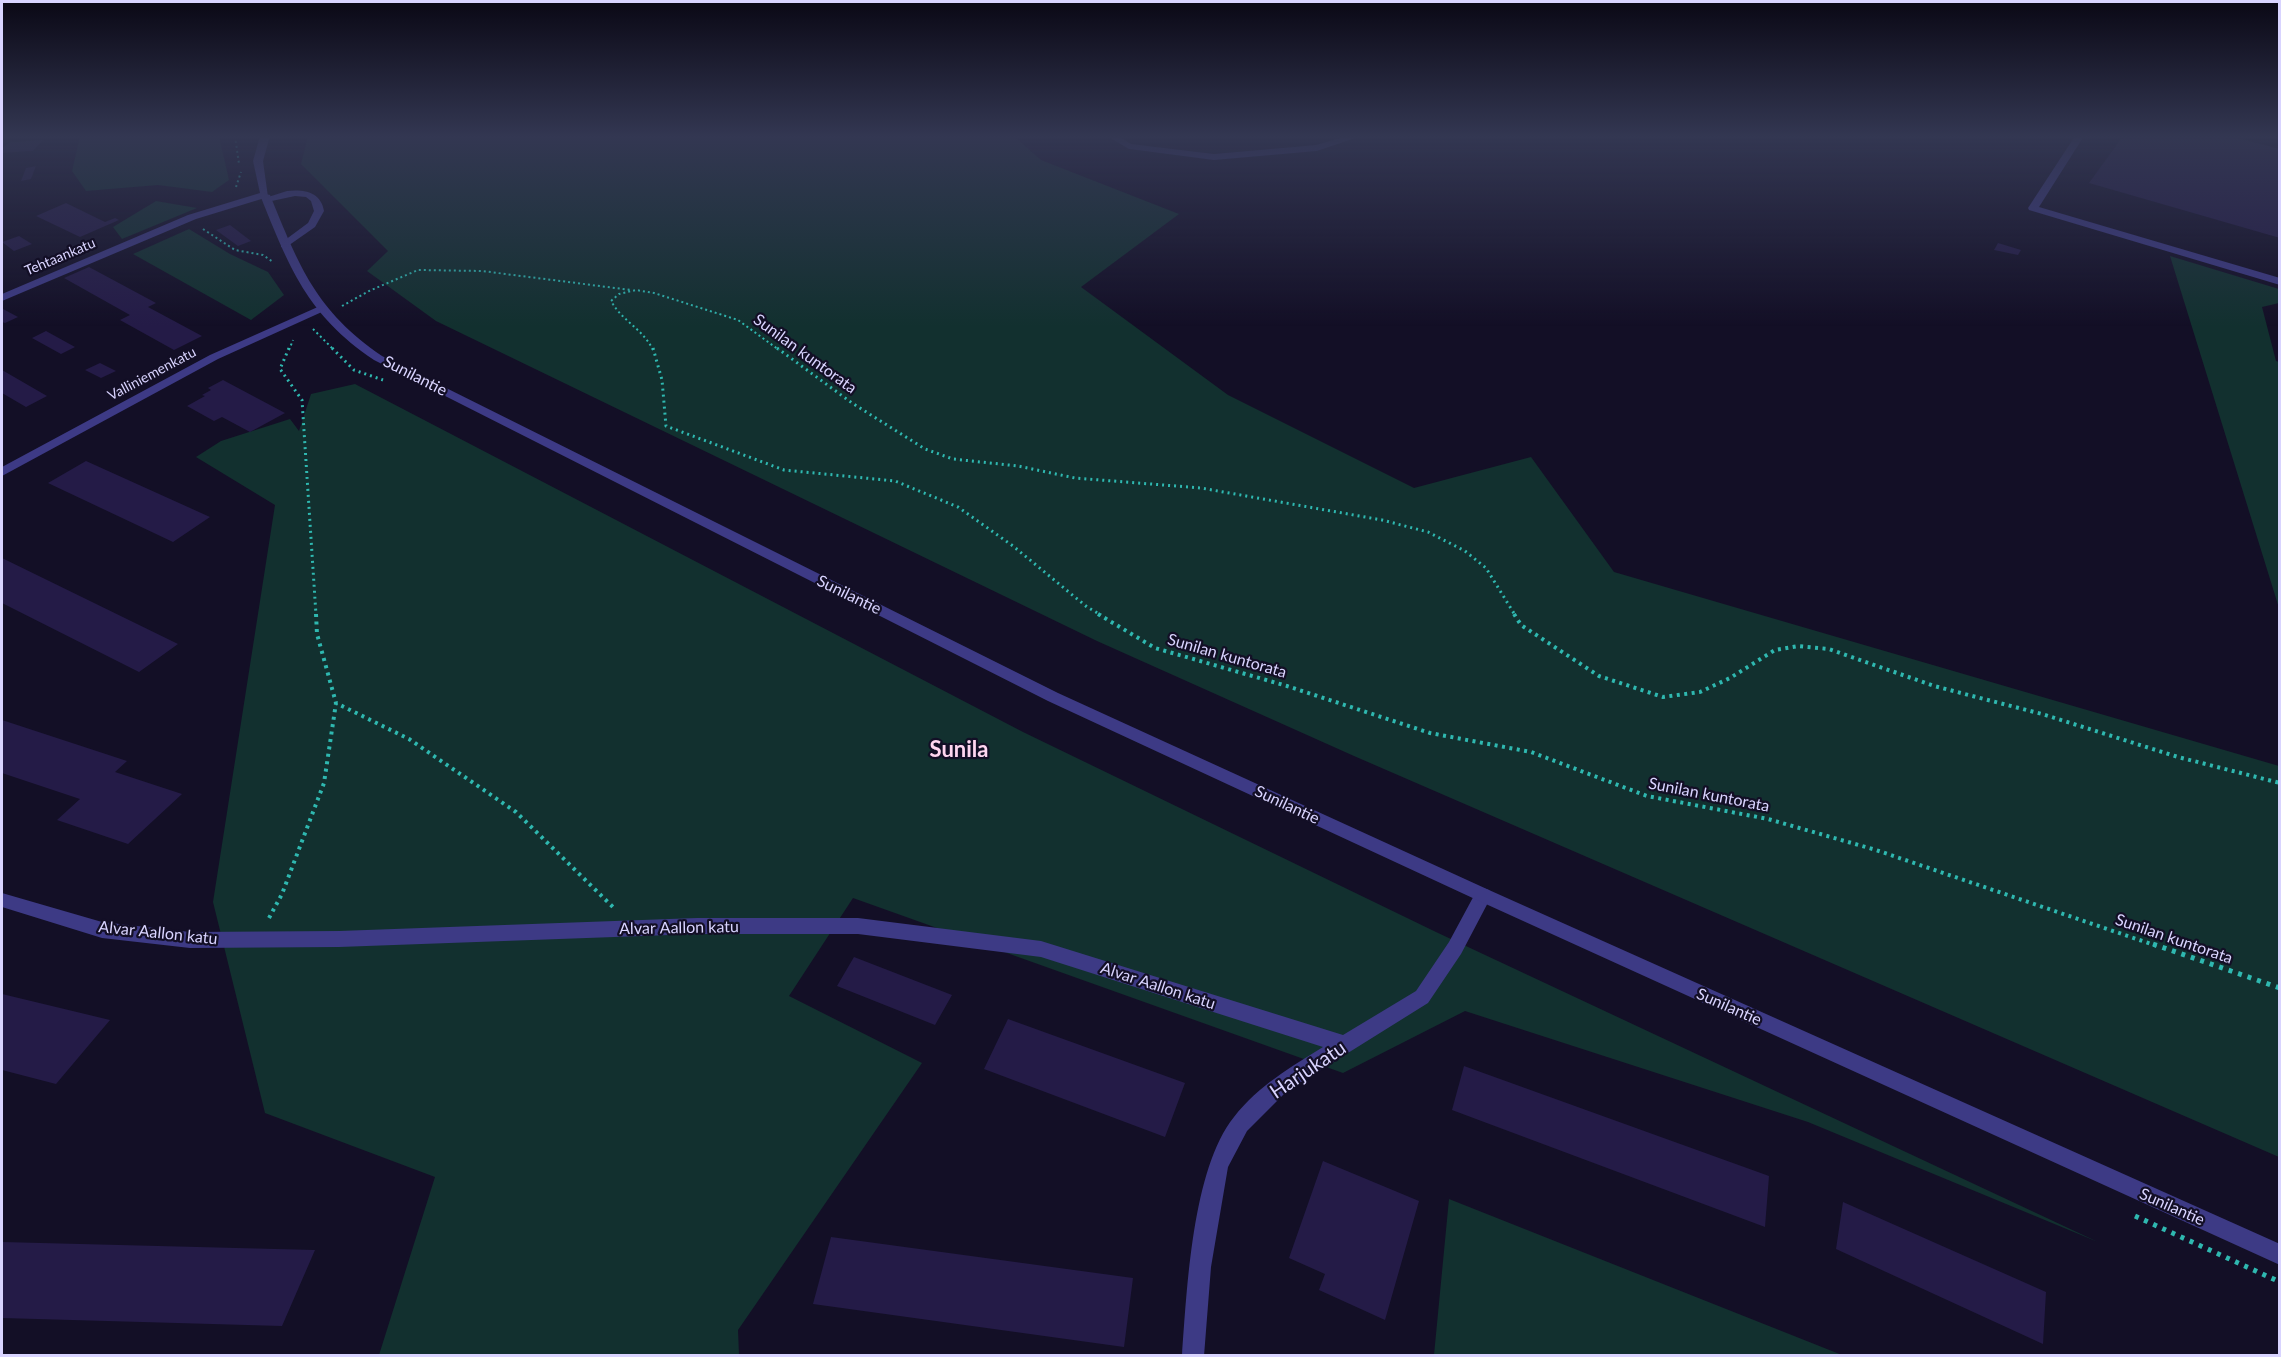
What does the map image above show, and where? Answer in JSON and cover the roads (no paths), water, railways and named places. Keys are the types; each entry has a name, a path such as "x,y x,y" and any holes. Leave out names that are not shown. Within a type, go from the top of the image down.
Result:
{"street":[{"name":"Tehtaankatu","path":"2,298 211,211 257,199"},
{"name":"Sunilantie","path":"267,199 300,279 323,312 343,334 378,358 1053,697 1483,895 2280,1255"},
{"name":"Tehtaankatu","path":"285,245 317,220 320,211 315,199"},
{"path":"2038,199 2032,208 2280,282"},
{"name":"Valliniemenkatu","path":"2,472 214,357 323,312"},
{"name":"Harjukatu","path":"1193,1356 1200,1267 1218,1165 1240,1124 1280,1084 1422,997 1455,948 1483,895"},
{"name":"Alvar Aallon katu","path":"2,900 102,930 190,940 339,939 633,929 858,926 1041,949 1345,1045"}],"district":[{"name":"Sunila","path":"959,750"}]}
